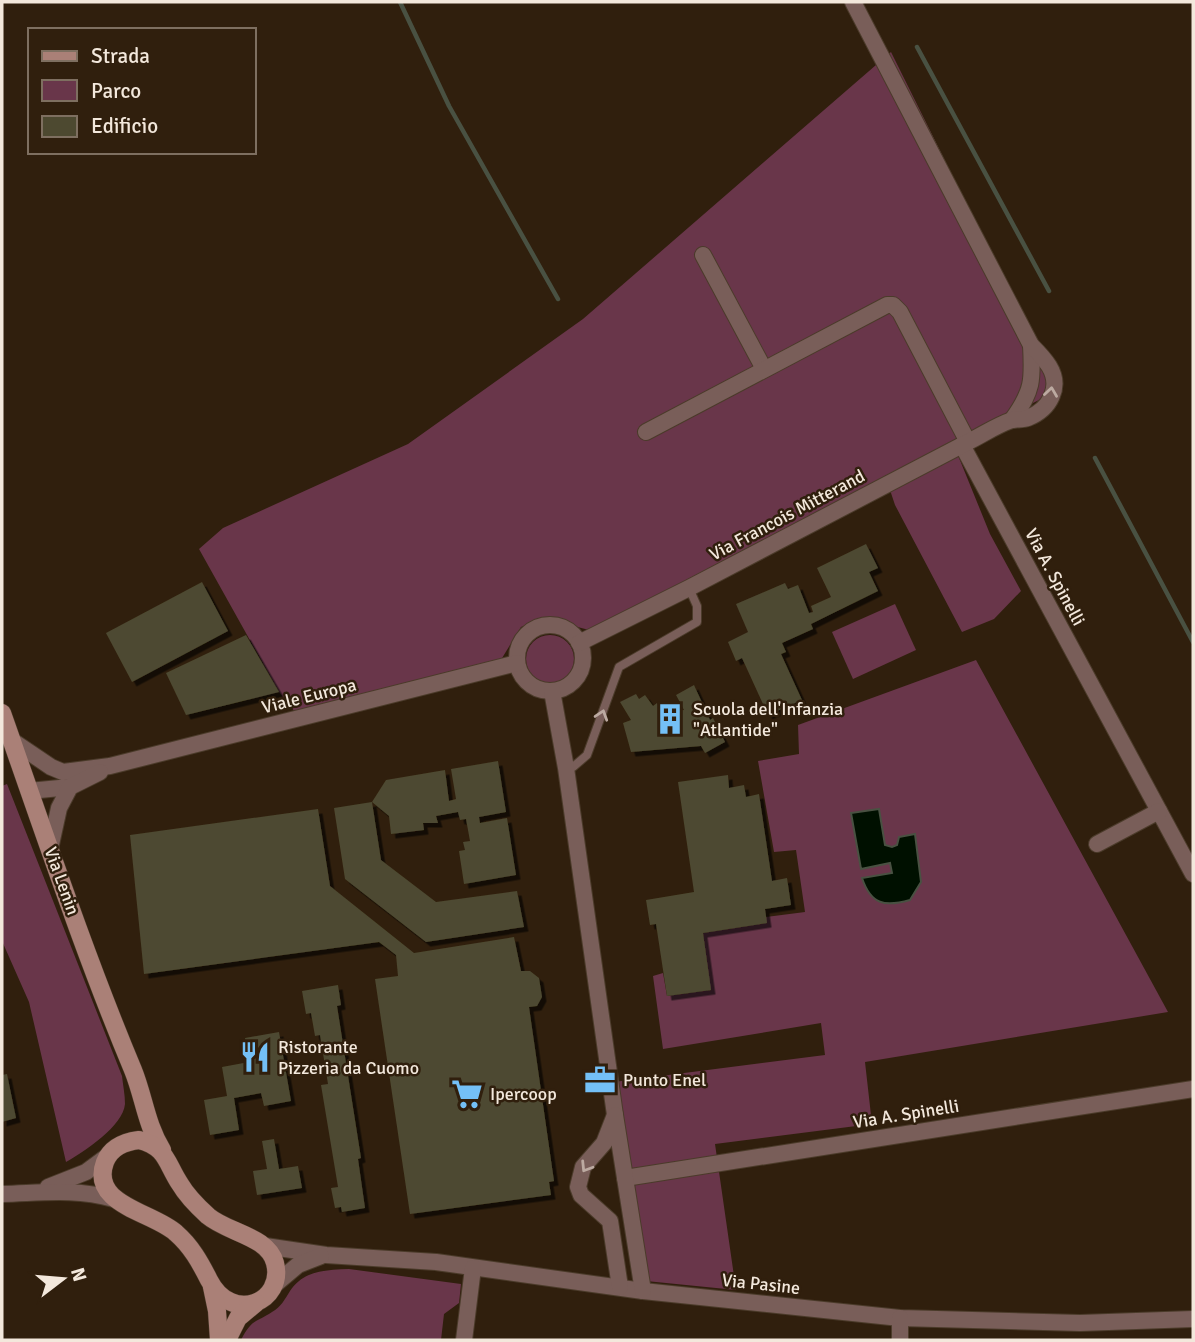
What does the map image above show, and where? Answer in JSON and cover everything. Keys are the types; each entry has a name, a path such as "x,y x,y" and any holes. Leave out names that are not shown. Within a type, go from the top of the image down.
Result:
{"main road":[{"name":"Via Lenin","path":"2,713 123,1048 140,1088 150,1129 186,1193 211,1218 265,1245"},
{"name":"Via Lenin","path":"113,1151 130,1133 136,1106 123,1048"},
{"path":"166,1157 150,1143 138,1140 127,1142 113,1151 104,1165 105,1187 120,1204 162,1222 174,1231 194,1253 211,1284 226,1301 236,1305 258,1302"},
{"path":"227,1340 238,1318 273,1286 276,1264 265,1245"},
{"path":"211,1284 217,1311 219,1340"}],"street":[{"path":"853,2 1031,345 1029,395 1012,420"},
{"path":"646,432 764,369 703,255"},
{"name":"Via A. Spinelli","path":"764,369 882,306 893,305 900,312 965,443 1193,874"},
{"name":"Via Francois Mitterand","path":"579,643 965,443 1012,420 1024,419 1043,410 1050,404 1054,391 1053,374 1031,345"},
{"path":"545,626 565,629 579,643 582,664 579,675 563,689 552,691 534,687 526,681 517,663 521,643 527,635 545,626"},
{"name":"Viale Europa","path":"110,766 517,663"},
{"path":"552,691 566,768 643,1291"},
{"path":"11,740 63,772"},
{"path":"29,790 47,778 63,772 110,766"},
{"path":"29,790 70,787 110,766"},
{"path":"50,849 59,808 70,787"},
{"path":"1097,844 1159,811"},
{"name":"Via A. Spinelli","path":"624,1171 1193,1089"},
{"path":"615,1115 610,1132 601,1147 583,1167 578,1187 581,1195 610,1221 620,1287"},
{"path":"601,1147 615,1152 624,1171"},
{"path":"36,1191 86,1172 113,1151"},
{"path":"2,1194 36,1191 87,1192 114,1199"},
{"path":"614,1242 625,1253 636,1246"},
{"name":"Via Pasine","path":"265,1245 326,1255 436,1262 643,1291 900,1318 1080,1323 1193,1319"},
{"path":"273,1286 298,1265 326,1255"},
{"path":"464,1340 473,1268"},
{"path":"900,1318 900,1340"}],"lane":[{"path":"566,768 573,767 587,755 619,667 696,622 697,606 689,588"}],"green space":[{"path":"891,52 1059,390 953,443 990,534 1021,591 994,619 962,632 895,505 886,478 696,581 589,630 543,618 521,627 496,668 295,712 279,692 199,549 223,528 408,444 583,319"},
{"path":"895,604 916,650 853,679 832,632"},
{"path":"550,635 567,642 574,659 567,676 550,683 533,676 526,659 533,642"},
{"path":"976,660 1168,1012 865,1062 872,1124 715,1144 736,1290 646,1281 614,1082 825,1055 821,1023 663,1049 653,976 663,973 667,996 710,990 703,933 766,923 766,917 805,912 796,850 774,852 758,761 799,754 798,725"},
{"path":"7,784 122,1076 125,1104 123,1112 110,1129 92,1145 66,1162 29,1002 2,941 2,786"},
{"path":"349,1269 461,1284 459,1303 444,1314 441,1340 241,1340 251,1325 278,1308 302,1279 324,1271"}],"shaded area":[{"path":"879,809 885,845 892,847 897,845 899,837 915,834 921,882 910,900 880,902 870,894 862,878 892,873 890,863 861,869 851,813"}],"building":[{"path":"866,544 878,568 869,572 878,591 811,624 813,629 782,643 786,652 781,654 802,700 768,715 742,658 736,661 728,642 748,632 736,604 785,583 788,589 798,585 809,613 813,612 811,606 831,597 817,568"},
{"path":"202,582 228,631 132,682 106,633"},
{"path":"246,635 279,692 186,715 166,673"},
{"name":"Scuola dell'Infanzia \"Atlantide\"","path":"694,685 710,720 713,718 725,742 705,753 701,746 631,752 623,723 631,720 620,702 636,694 639,699 645,695 653,706 657,703 663,712 684,710 676,695"},
{"path":"498,761 506,812 479,817 480,823 507,818 516,875 464,884 459,851 465,850 463,842 470,841 466,819 460,820 458,812 436,816 438,823 423,823 424,830 391,834 389,816 372,802 386,780 445,770 449,801 456,799 451,769"},
{"path":"728,775 729,788 744,785 746,797 759,794 772,881 787,878 791,905 765,909 767,923 703,933 711,990 667,996 656,924 650,925 646,900 694,892 678,782"},
{"path":"372,802 381,860 436,902 517,891 524,927 426,942 345,879 334,808"},
{"name":"Ipercoop","path":"318,809 330,886 414,953 514,937 521,971 530,971 539,978 542,997 537,1006 529,1007 554,1181 549,1182 551,1195 410,1214 375,979 398,976 396,955 379,942 144,974 130,835"},
{"path":"338,985 341,1005 337,1006 361,1158 358,1159 365,1208 342,1212 341,1207 335,1208 331,1188 338,1187 321,1085 328,1084 320,1035 315,1036 311,1013 306,1014 302,991"},
{"path":"279,1032 291,1101 264,1106 261,1093 234,1098 239,1130 210,1135 204,1100 227,1096 222,1067 249,1062 245,1038"},
{"path":"7,1074 16,1118 2,1122 2,1075"},
{"path":"274,1139 279,1169 298,1166 302,1188 257,1195 253,1171 267,1169 262,1141"}],"waterway":[{"path":"400,2 449,106 558,299"},
{"path":"917,47 1049,291"},
{"path":"1095,458 1193,642"}],"place":[{"name":"Scuola dell'Infanzia \"Atlantide\"","path":"670,719"},
{"name":"Ristorante Pizzeria da Cuomo","path":"255,1057"},
{"name":"Punto Enel","path":"600,1080"},
{"name":"Ipercoop","path":"467,1094"}]}
